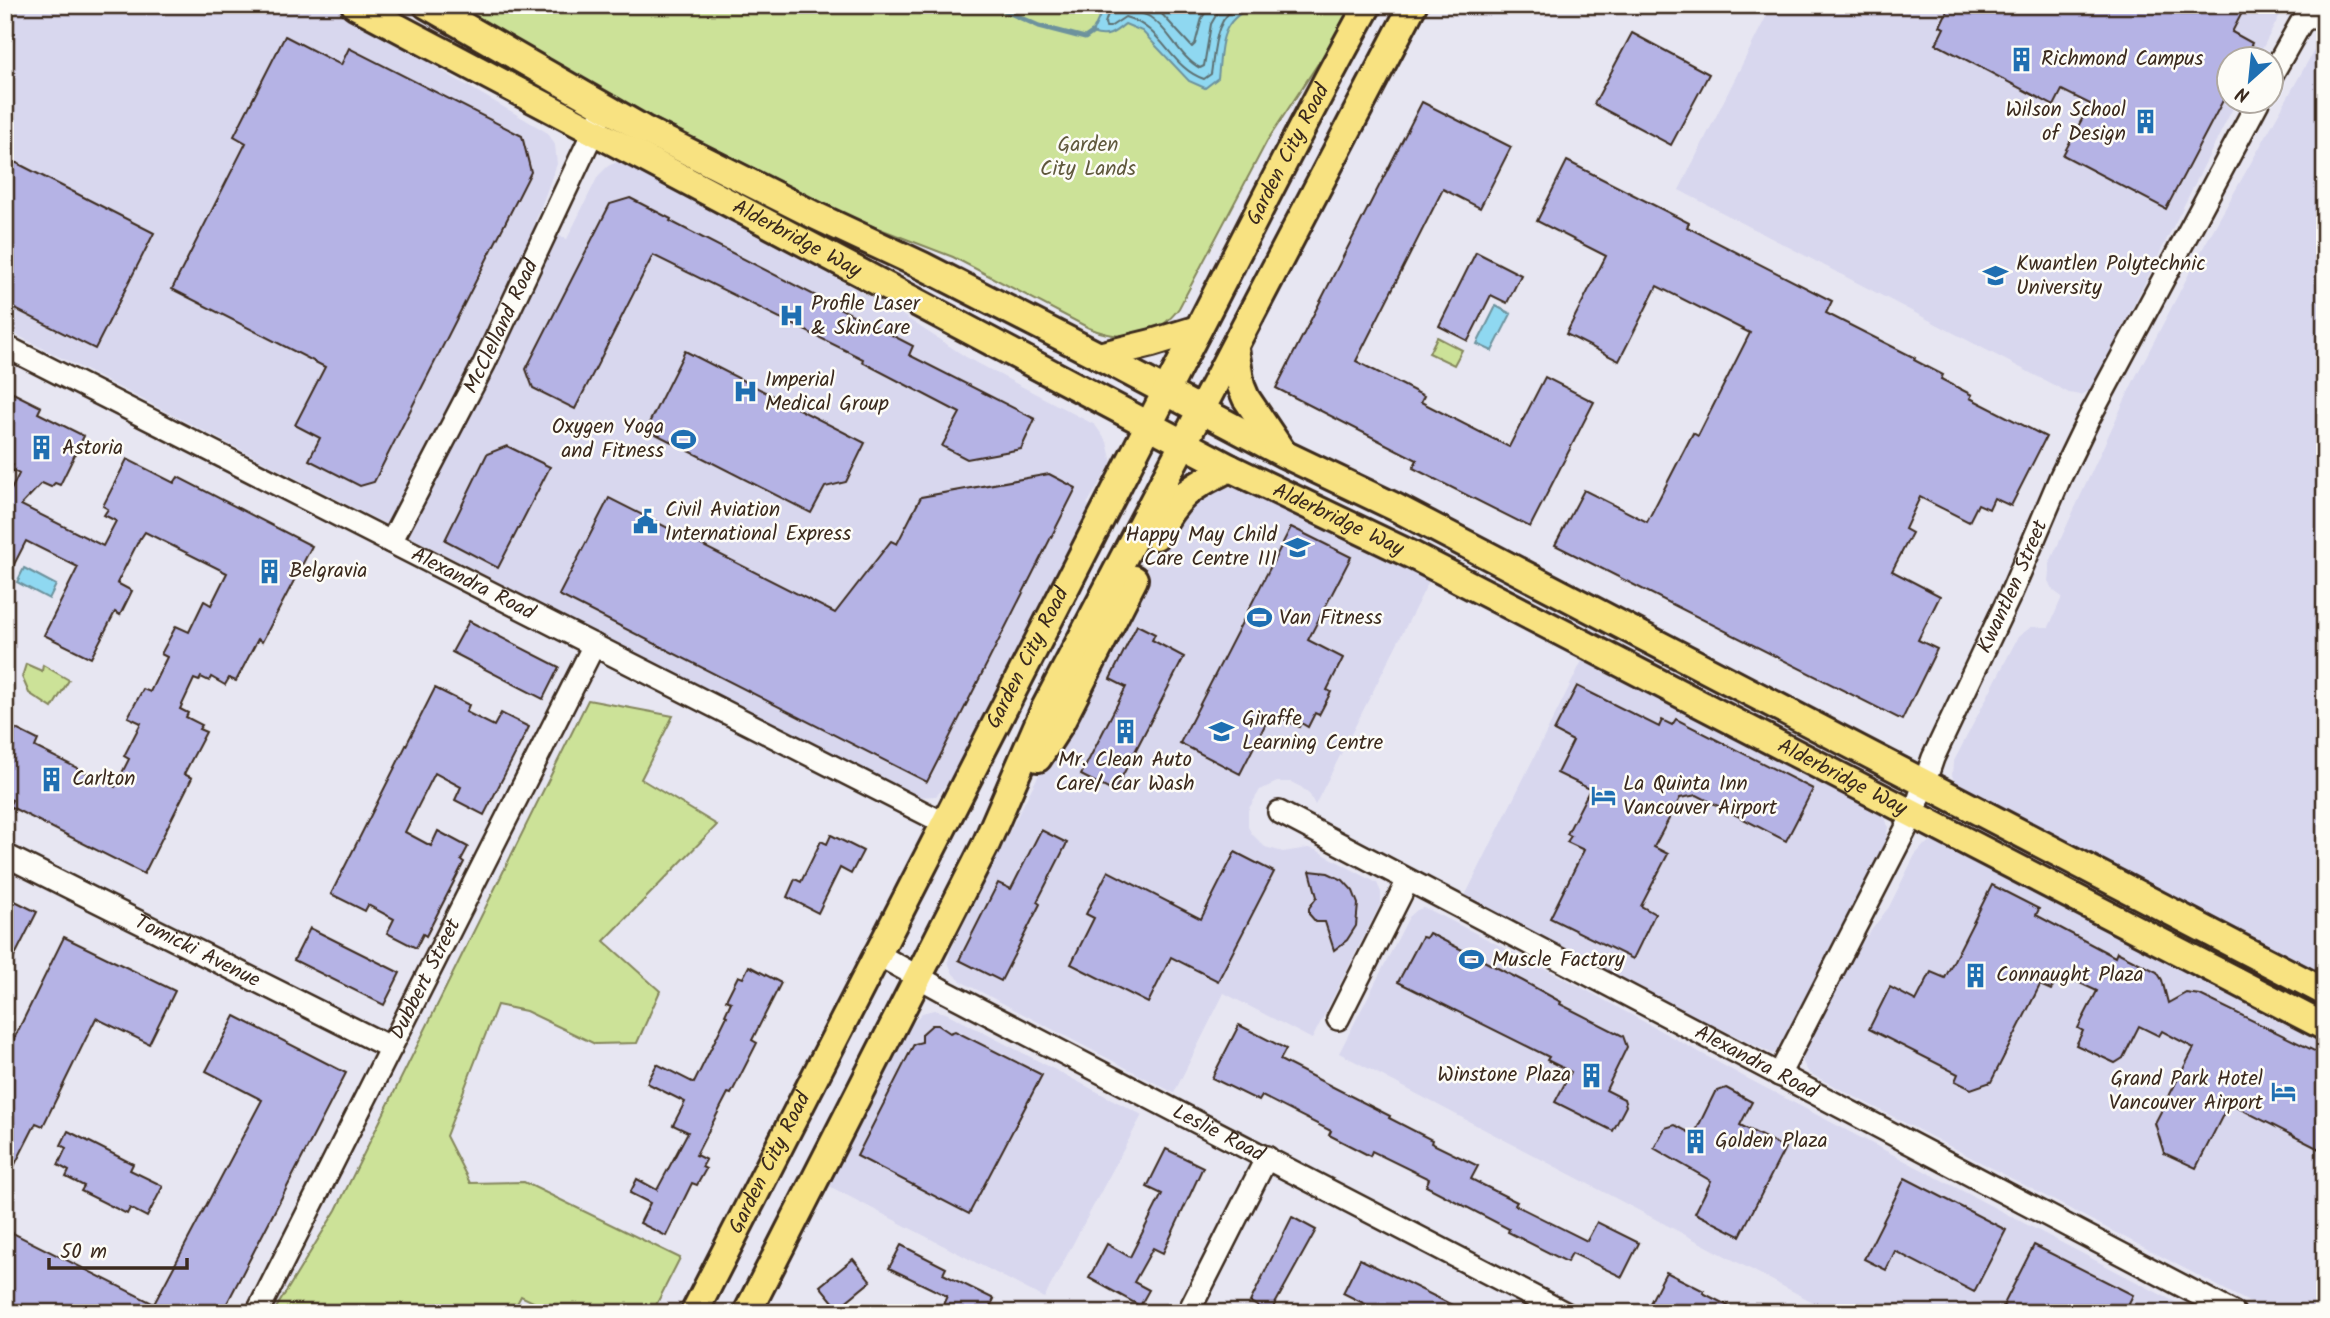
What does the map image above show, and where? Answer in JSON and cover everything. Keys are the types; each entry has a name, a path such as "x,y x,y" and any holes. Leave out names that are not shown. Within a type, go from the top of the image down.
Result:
{"main road":[{"name":"Alderbridge Way","path":"355,5 1230,468 1412,555 2325,1027"},
{"name":"Alderbridge Way","path":"428,5 643,129 816,216 923,265 1284,454 1395,507 1925,781 2162,909 2325,992"},
{"name":"Garden City Road","path":"694,1313 1309,110 1368,5"},
{"name":"Garden City Road","path":"747,1313 1004,806 1045,708 1413,5"},
{"path":"1099,356 1152,344 1198,329"},
{"path":"1235,349 1241,386 1246,398 1284,454"},
{"path":"1004,806 1060,724 1175,502 1198,484 1230,468"}],"street":[{"path":"2284,47 2299,14 2318,11 2321,5"},
{"name":"McClelland Road","path":"391,542 484,364 604,108"},
{"name":"Kwantlen Street","path":"1779,1075 1914,813 1938,746 2012,592 2060,478 2088,420 2251,116"},
{"name":"Alexandra Road","path":"5,346 943,822"},
{"name":"Dubbert Street","path":"257,1313 594,645"},
{"name":"Alexandra Road","path":"1279,812 2234,1313"},
{"name":"Tomicki Avenue","path":"5,855 391,1048"},
{"path":"1338,1019 1408,880"},
{"name":"Leslie Road","path":"876,953 960,1000 1565,1313"},
{"path":"1188,1313 1267,1157"}],"shaded area":[{"path":"21,5 335,5 390,33 439,69 548,133 555,145 557,164 534,225 567,239 598,176 608,166 617,162 624,163 893,309 966,357 1095,425 1107,442 1112,463 1087,504 1091,507 954,784 949,782 936,796 918,797 5,329 5,37"},
{"name":"Kwantlen Polytechnic University","path":"1772,5 2285,5 2264,46 2214,46 2214,116 2229,116 2105,362 2089,391 2080,395 2069,393 1679,190"},
{"path":"2325,31 2325,981 1956,786 1952,775 1953,763 2018,637 2031,627 2049,627 2062,597 2048,581 2050,562 2135,378 2194,264 2277,116 2284,116 2284,104"},
{"path":"1220,487 1237,487 1252,491 1431,577 1315,805 1310,795 1301,787 1291,782 1277,782 1260,790 1248,810 1248,827 1265,847 1283,852 1308,848 1316,850 1377,883 1381,892 1381,903 1312,1039 1224,993 1174,1093 962,982 953,974 948,962 950,952 989,871 1171,519 1180,508"},
{"path":"1584,657 1878,810 1886,820 1886,840 1773,1054 1625,982 1464,898"},
{"path":"1935,841 1942,842 2325,1042 2325,1313 2270,1313 1809,1073 1802,1061 1805,1046 1854,953 1889,907 1915,855 1924,845"},
{"path":"1423,908 1575,984 1741,1075 2196,1313 1834,1313 1339,1053 1409,917"},
{"path":"934,1010 946,1013 1142,1115 1044,1298 829,1186 912,1024 922,1013"}],"green space":[{"name":"Garden City Lands","path":"450,5 1351,5 1327,50 1267,141 1179,308 1150,332 1126,336 1089,328 953,257 854,219 642,112"},
{"path":"1437,337 1462,350 1454,365 1429,353"},
{"path":"26,664 42,671 43,665 69,680 52,708 29,693 22,677"},
{"path":"588,700 673,716 641,779 717,825 604,941 660,991 637,1043 595,1044 526,1011 497,1005 446,1136 470,1183 524,1182 680,1258 652,1313 556,1313 521,1296 512,1313 273,1313 336,1210"}],"water":[{"path":"1105,5 1258,5 1245,10 1229,25 1222,43 1218,78 1205,88 1189,81 1142,31 1125,24 1110,34 1092,33"},
{"path":"1496,306 1511,314 1492,351 1477,344"},
{"path":"24,568 56,585 49,599 17,582"}],"building":[{"path":"1950,5 2246,5 2232,32 2252,43 2251,46 2214,46 2215,116 2166,209 2063,155 2090,104 2062,90 2054,106 1936,44 1944,28 1940,26"},
{"path":"1632,33 1709,74 1671,145 1594,104"},
{"path":"285,36 341,65 349,48 522,136 531,172 374,482 360,486 309,460 320,438 295,425 325,367 172,289 246,143 234,136"},
{"path":"1422,102 1511,147 1480,208 1443,189 1356,361 1424,396 1421,402 1509,447 1545,377 1594,402 1530,527 1413,468 1417,460 1276,388"},
{"path":"5,157 154,233 95,349 5,304"},
{"path":"1567,161 1689,223 1687,227 1832,301 1826,313 1915,358 1914,360 1943,375 1941,379 1972,395 1970,398 2046,437 2011,506 1994,498 1989,509 1978,504 1969,522 1920,497 1905,529 1912,533 1892,571 1940,596 1918,640 1937,649 1902,720 1555,545 1584,490 1647,522 1693,433 1698,436 1750,333 1657,286 1619,361 1566,334 1606,256 1537,221"},
{"path":"630,198 913,346 909,355 1035,419 1021,449 967,459 942,446 960,413 862,362 863,359 653,255 575,409 533,388 526,369 610,204"},
{"path":"1476,252 1521,275 1507,303 1491,295 1468,341 1439,326"},
{"path":"685,351 865,443 846,482 825,487 811,513 646,429"},
{"path":"5,389 41,407 38,413 84,436 60,485 55,483 51,487 42,483 21,505 103,546 116,521 104,515 108,509 103,506 127,459 174,483 178,477 312,546 262,642 258,639 236,681 229,678 225,685 211,677 209,681 201,677 199,681 194,679 180,709 188,713 186,717 202,725 199,729 206,732 184,774 192,778 144,874 9,806 12,800 5,797 5,736 10,726 38,740 35,747 115,787 129,759 124,756 141,723 128,717 143,689 150,692 167,657 161,654 176,626 189,632 204,601 211,605 227,573 145,532 117,583 132,591 120,615 115,612 91,658 44,635 78,567 26,541 5,582 5,497 7,498 19,474 10,469 13,465 5,461"},
{"path":"507,446 550,467 498,568 445,540 487,454"},
{"path":"1049,474 1076,488 927,782 559,595 609,498 835,613 891,541 897,544 921,497"},
{"path":"1291,527 1351,557 1308,640 1343,658 1327,690 1331,692 1319,715 1315,713 1308,727 1301,723 1299,727 1271,713 1240,774 1180,743"},
{"path":"469,621 559,667 543,699 452,652"},
{"name":"Mr. Clean Auto Care/ Car Wash","path":"1137,625 1155,634 1152,640 1184,657 1114,792 1081,775 1126,687 1110,679"},
{"path":"1577,686 1659,727 1662,720 1672,725 1676,719 1813,789 1786,841 1697,795 1680,798 1654,847 1668,854 1641,906 1655,914 1633,959 1550,918 1584,850 1567,842 1571,836 1567,834 1590,789 1557,773 1573,741 1554,731"},
{"path":"435,688 469,705 466,712 494,726 501,713 529,727 484,815 455,800 461,787 435,773 405,832 431,846 438,831 468,847 461,860 464,862 426,936 423,934 416,948 387,933 394,919 368,905 365,911 331,894"},
{"path":"1041,830 1067,843 1001,981 959,960 998,883 1011,889"},
{"path":"831,835 863,851 851,874 840,868 818,913 787,897 795,879 801,882 821,841 827,844"},
{"path":"1235,852 1274,872 1218,981 1171,957 1148,1003 1071,964 1094,918 1086,914 1108,871 1201,919"},
{"path":"1310,871 1328,873 1343,880 1353,891 1358,904 1356,926 1347,940 1334,950 1325,922 1316,922 1309,914 1309,908 1317,897"},
{"path":"1992,885 2039,909 2036,915 2115,957 2117,952 2157,972 2168,1003 2186,993 2200,995 2325,1056 2325,1152 2229,1103 2196,1168 2164,1153 2155,1123 2194,1048 2162,1031 2159,1036 2139,1026 2123,1058 2115,1063 2076,1045 2083,1031 2078,1028 2097,991 2069,978 2065,985 2056,980 2051,990 2040,985 1991,1082 1971,1089 1955,1081 1958,1074 1869,1029 1890,987 1916,1001 1931,972 1945,978"},
{"path":"5,896 37,912 5,975"},
{"path":"310,928 400,973 384,1005 294,960"},
{"path":"1429,933 1623,1036 1627,1047 1606,1090 1624,1099 1626,1106 1613,1131 1555,1102 1571,1072 1547,1060 1549,1057 1398,982 1422,937 1426,938"},
{"path":"64,937 175,991 149,1044 96,1018 43,1126 36,1123 5,1184 5,1057"},
{"path":"749,966 781,983 752,1040 757,1043 696,1155 706,1160 702,1167 706,1169 697,1185 692,1183 666,1236 640,1223 650,1203 630,1193 637,1179 657,1190 688,1132 673,1125 685,1102 647,1083 657,1064 694,1083 727,1016 725,1015 731,1002 726,1000 738,976 743,978"},
{"path":"235,1016 346,1073 222,1313 18,1313 5,1306 5,1229 154,1304 262,1100 206,1071"},
{"path":"932,1025 938,1025 950,1033 955,1031 1042,1075 969,1214 857,1156 914,1044 922,1042 922,1034"},
{"path":"1239,1025 1286,1049 1280,1060 1390,1116 1389,1118 1432,1140 1431,1143 1478,1166 1471,1179 1517,1202 1515,1205 1587,1241 1597,1222 1639,1243 1622,1277 1572,1253 1567,1262 1426,1186 1429,1179 1372,1151 1370,1156 1329,1135 1331,1131 1262,1096 1259,1101 1212,1078"},
{"path":"1726,1088 1752,1102 1740,1125 1785,1148 1740,1236 1695,1213 1711,1181 1654,1148 1665,1128 1675,1125 1694,1135 1715,1092"},
{"path":"68,1131 133,1164 130,1170 163,1186 147,1217 130,1208 127,1214 81,1191 84,1186 66,1177 69,1171 58,1165 66,1148 61,1145"},
{"path":"1166,1149 1203,1167 1163,1253 1153,1248 1134,1282 1149,1290 1140,1306 1089,1278 1107,1244 1130,1257 1162,1194 1147,1187"},
{"path":"1905,1178 2006,1230 1974,1292 1895,1251 1886,1270 1864,1259"},
{"path":"1292,1217 1316,1230 1270,1313 1250,1302"},
{"path":"901,1245 946,1268 943,1274 994,1299 987,1313 939,1313 947,1296 889,1268"},
{"path":"2034,1245 2133,1295 2124,1313 2016,1313 2003,1306"},
{"path":"853,1259 871,1281 838,1308 820,1286"},
{"path":"1360,1259 1468,1313 1401,1313 1390,1307 1387,1313 1383,1313 1343,1293"},
{"path":"1666,1272 1742,1313 1670,1313 1650,1303"}],"waterway":[{"path":"992,5 1039,26 1085,38 1092,33"}],"place":[{"name":"Richmond Campus","path":"2021,59"},
{"name":"Wilson School of Design","path":"2146,122"},
{"name":"Kwantlen Polytechnic University","path":"1996,276"},
{"name":"Profile Laser & SkinCare","path":"791,316"},
{"name":"Imperial Medical Group","path":"745,392"},
{"name":"Oxygen Yoga and Fitness","path":"684,439"},
{"name":"Astoria","path":"42,448"},
{"name":"Civil Aviation International Express","path":"645,522"},
{"name":"Happy May Child Care Centre III","path":"1297,547"},
{"name":"Belgravia","path":"269,571"},
{"name":"Van Fitness","path":"1259,618"},
{"name":"Mr. Clean Auto Care/ Car Wash","path":"1125,731"},
{"name":"Giraffe Learning Centre","path":"1222,731"},
{"name":"Carlton","path":"52,779"},
{"name":"La Quinta Inn Vancouver Airport","path":"1603,796"},
{"name":"Muscle Factory","path":"1472,960"},
{"name":"Connaught Plaza","path":"1976,975"},
{"name":"Winstone Plaza","path":"1591,1075"},
{"name":"Grand Park Hotel Vancouver Airport","path":"2283,1091"},
{"name":"Golden Plaza","path":"1695,1141"}]}
